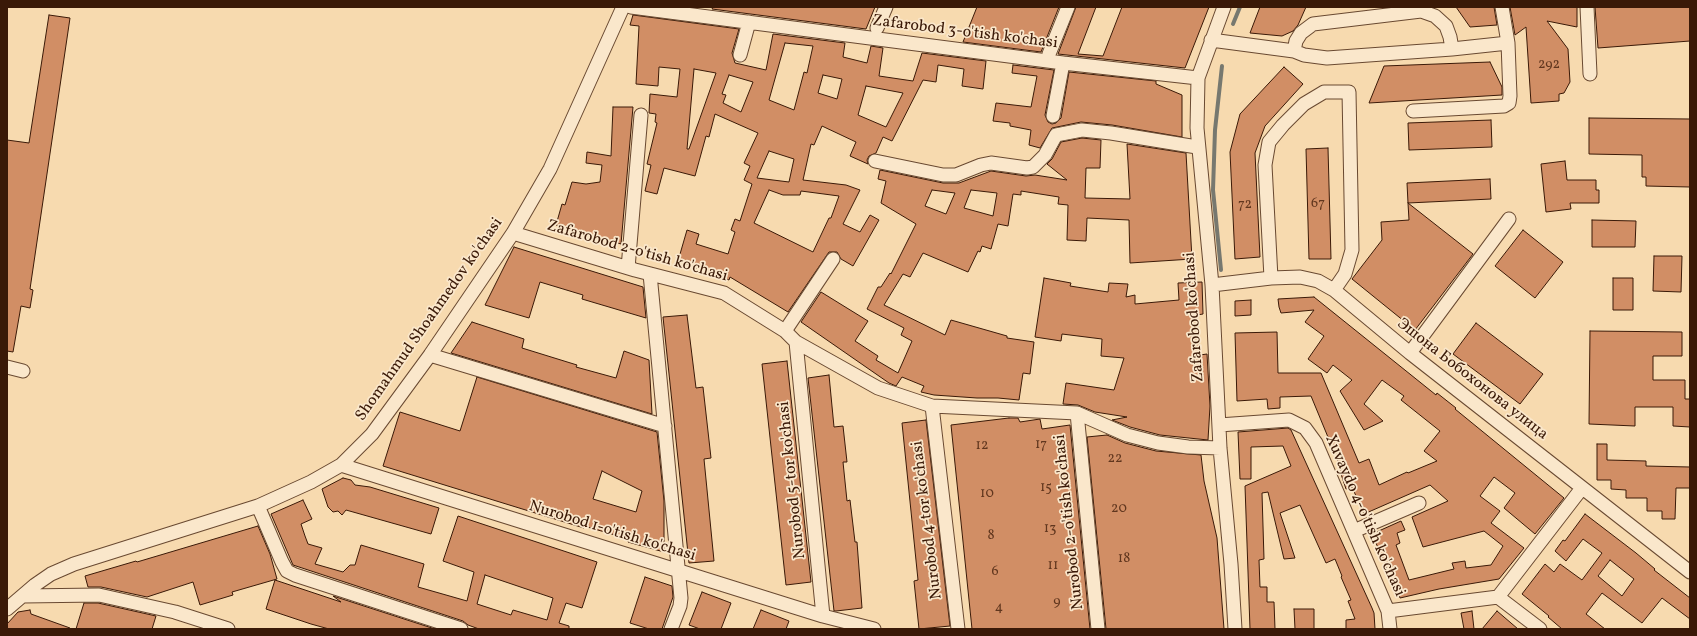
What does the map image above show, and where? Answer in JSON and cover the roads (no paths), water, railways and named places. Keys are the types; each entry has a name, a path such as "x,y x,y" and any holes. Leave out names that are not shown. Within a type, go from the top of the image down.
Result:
{"street":[{"name":"Shomahmud Shoahmedov ko'chasi","path":"7,609 35,585 51,574 74,564 258,506 324,475 341,465 372,434 430,356 513,233 550,169 623,7"},
{"name":"Zafarobod 3-o'tish ko'chasi","path":"631,7 1063,63 1198,78"},
{"path":"877,28 886,7"},
{"path":"1049,54 1068,7"},
{"name":"Zafarobod ko'chasi","path":"1224,7 1198,78 1197,147 1212,285 1218,425 1231,564 1235,629"},
{"path":"1413,111 1504,106 1509,104 1508,43 1502,7"},
{"path":"1587,7 1590,74"},
{"path":"1294,51 1296,41 1301,33 1314,24 1421,11 1435,16 1446,26 1452,49"},
{"path":"740,55 749,22"},
{"path":"1212,40 1294,51 1304,55 1327,58 1452,49 1508,43"},
{"path":"1053,116 1063,63"},
{"path":"1271,278 1265,165 1269,142 1283,125 1304,104 1324,92 1349,92 1352,250 1345,274 1334,290"},
{"path":"628,268 641,115"},
{"path":"875,161 943,174 956,175 981,165 991,163 1027,168 1033,167 1045,155 1056,135 1082,130 1111,133 1197,147"},
{"path":"1410,353 1509,219"},
{"name":"Zafarobod 2-o'tish ko'chasi","path":"513,233 628,268 724,293 785,331 796,342 878,388 932,406 1077,413 1127,435 1158,443 1188,447 1220,448"},
{"path":"785,331 832,259"},
{"path":"650,274 682,598 671,629"},
{"name":"Эшона Бобохонова улица","path":"1212,285 1300,276 1318,281 1334,290 1410,353 1690,572"},
{"name":"Nurobod 5-tor ko'chasi","path":"796,342 823,616"},
{"path":"430,356 665,426"},
{"path":"7,366 23,371"},
{"name":"Nurobod 4-tor ko'chasi","path":"932,406 958,629"},
{"name":"Nurobod 2-o'tish ko'chasi","path":"1077,413 1098,629"},
{"name":"Xuvaydo 4-o'tish ko'chasi","path":"1218,425 1289,420 1305,428 1316,443 1388,611 1390,629"},
{"name":"Nurobod 1-o'tish ko'chasi","path":"341,465 823,616 874,629"},
{"path":"1540,629 1498,597 1582,488"},
{"path":"1354,531 1419,503"},
{"path":"258,506 287,571 461,629"},
{"path":"23,596 99,595 175,612 228,629"},
{"name":"Xuvaydo 4-o'tish ko'chasi","path":"1388,611 1498,597"}],"waterway":[{"path":"1233,24 1240,7"},
{"path":"1221,270 1213,190 1215,130 1222,66"}]}
